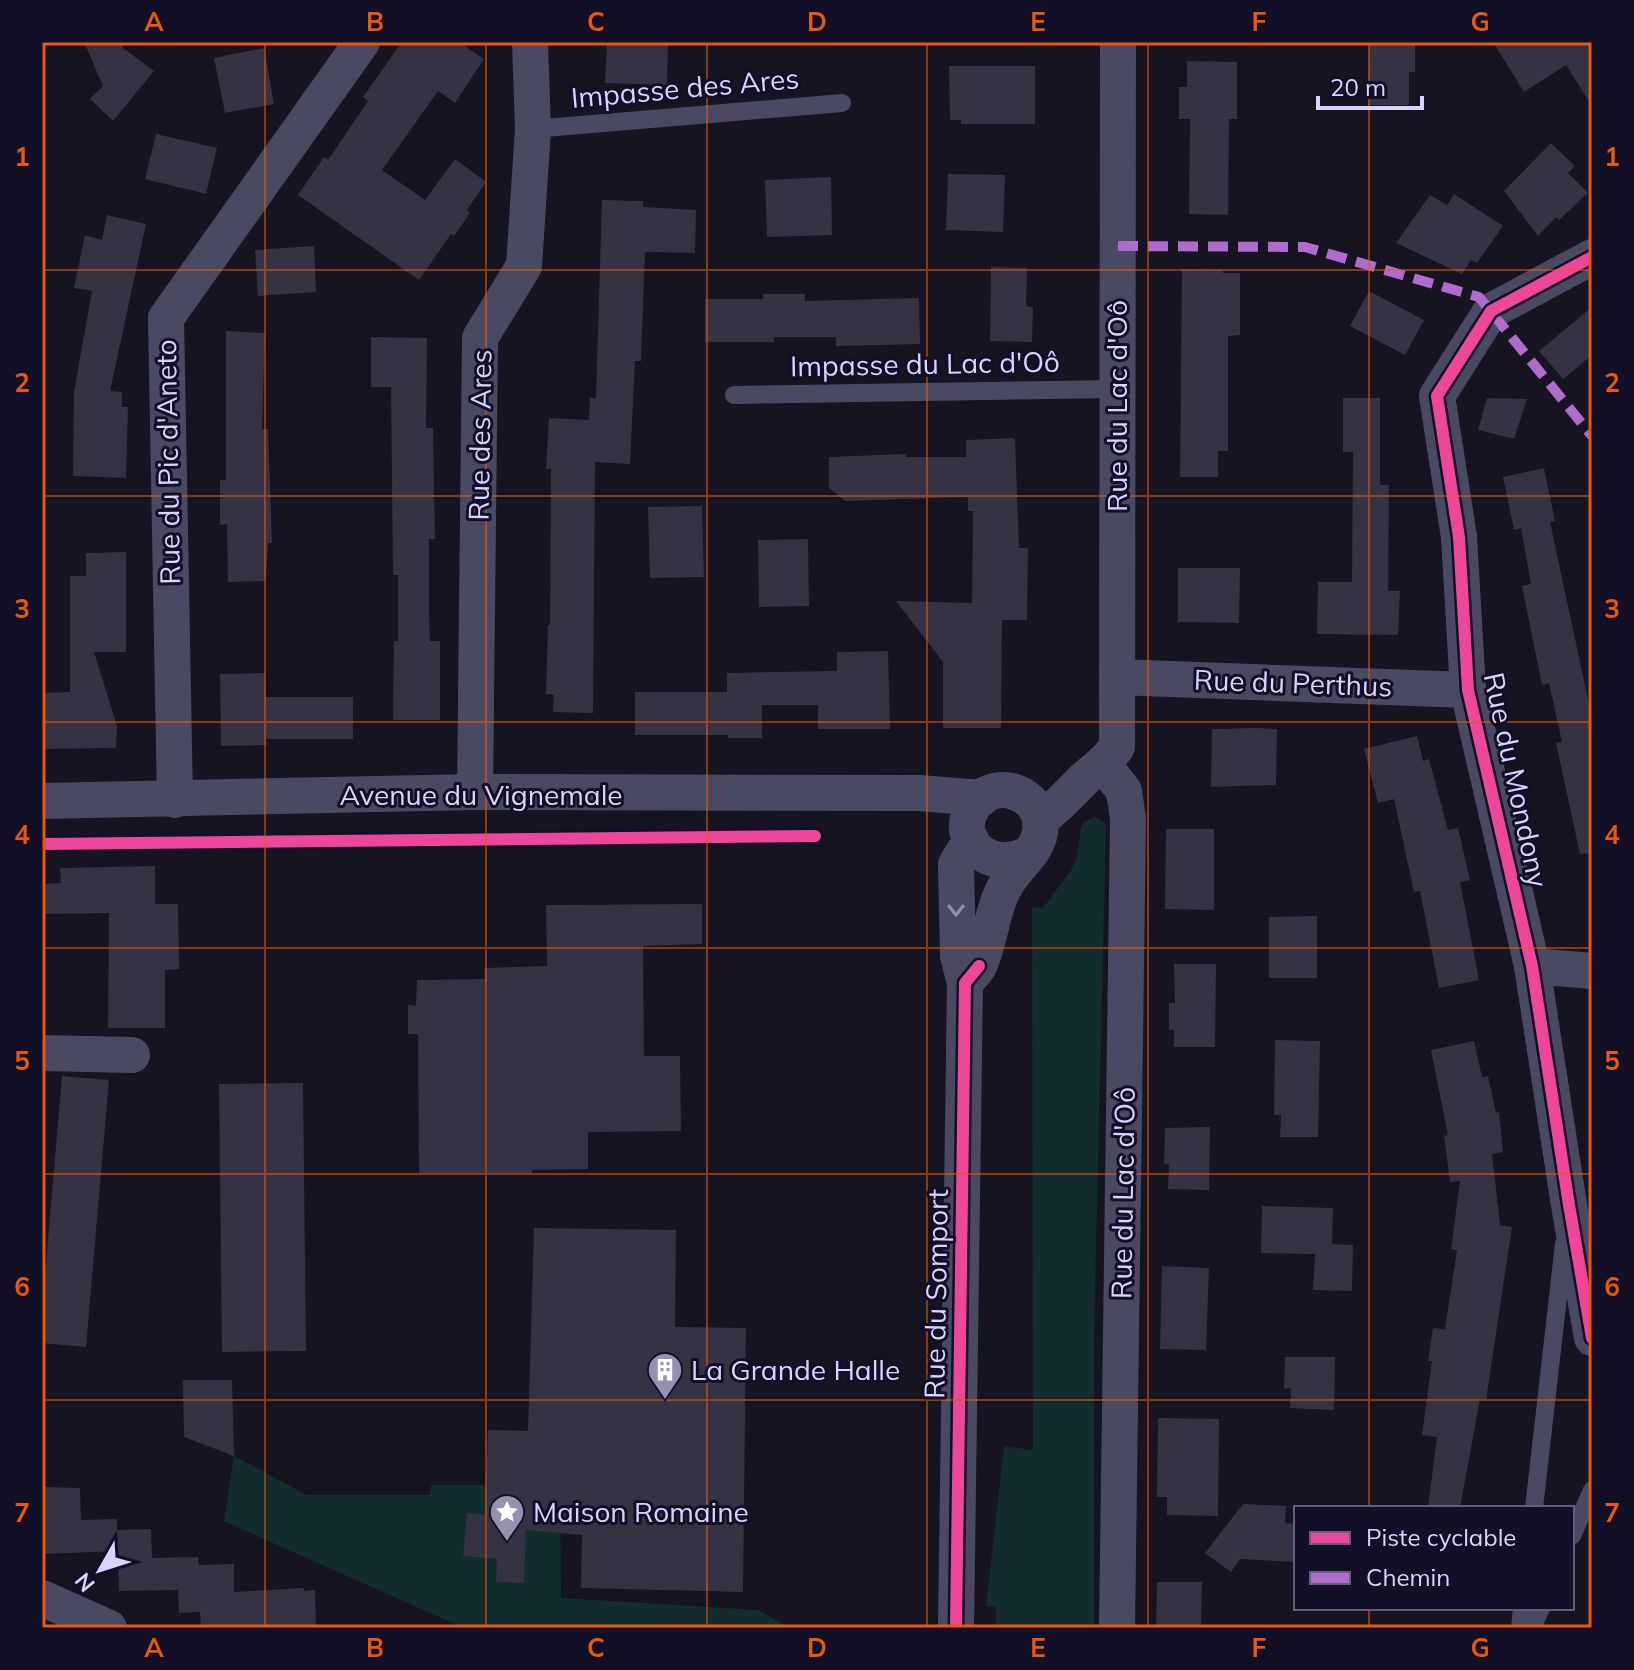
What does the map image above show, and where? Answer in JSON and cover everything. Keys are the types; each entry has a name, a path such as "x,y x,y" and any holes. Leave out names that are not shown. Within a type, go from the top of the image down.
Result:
{"street":[{"name":"Rue du Pic d'Aneto","path":"175,800 166,318 362,42"},
{"name":"Rue des Ares","path":"475,792 480,338 524,266 533,129 530,42"},
{"name":"Rue du Lac d'Oô","path":"1030,806 1060,805 1117,747 1118,42"},
{"name":"Rue du Mondony","path":"1592,257 1491,311 1437,396 1459,537 1468,690 1532,966 1592,1338"},
{"name":"Rue du Perthus","path":"1117,677 1468,690"},
{"name":"Rue du Lac d'Oô","path":"1095,771 1124,791 1128,819 1117,1628"},
{"path":"1006,790 1030,806 1040,833 1036,845 1028,854 1016,861 1003,862 990,859 979,851 974,821 994,791 1006,790"},
{"name":"Avenue du Vignemale","path":"42,801 475,792 919,793 974,821"},
{"name":"Rue du Somport","path":"956,1628 965,983 958,956 956,864 974,821"},
{"name":"Rue du Somport","path":"965,983 979,966 1006,883 1028,854"},
{"path":"1532,966 1592,971"},
{"path":"42,1053 132,1055"},
{"path":"42,1598 109,1628"}],"lane":[{"name":"Impasse des Ares","path":"533,129 842,103"},
{"name":"Impasse du Lac d'Oô","path":"734,395 1117,389"},
{"name":"Rue du Mondony","path":"1534,1506 1569,1205"},
{"path":"1574,1531 1592,1490"}],"green space":[{"path":"1095,817 1106,824 1094,1335 1094,1628 996,1628 996,1607 986,1606 1004,1446 1033,1450 1032,907 1043,908 1072,869 1081,827"},
{"path":"234,1456 307,1495 430,1495 431,1485 560,1485 561,1598 758,1610 790,1628 464,1628 224,1521"}],"building":[{"path":"84,42 120,42 123,48 154,71 113,121 90,99 103,86"},
{"path":"402,42 459,42 484,59 455,103 438,91 382,170 425,200 455,159 486,182 467,210 470,213 419,280 298,195 324,157 328,160 368,101 363,97"},
{"path":"607,42 668,42 667,85 605,83"},
{"path":"1369,42 1415,42 1415,72 1409,72 1409,105 1368,105"},
{"path":"1493,42 1592,42 1592,106 1566,65 1524,92"},
{"path":"264,48 274,104 225,113 214,58"},
{"path":"1187,61 1237,62 1237,119 1229,119 1228,215 1189,214 1190,119 1179,119 1179,87 1187,87"},
{"path":"949,66 1035,66 1035,124 961,124 961,120 950,120"},
{"path":"156,134 217,148 206,194 145,179"},
{"path":"1551,143 1575,166 1568,173 1588,193 1559,220 1556,217 1538,236 1504,191"},
{"path":"948,174 1005,175 1003,232 946,230"},
{"path":"831,177 832,235 767,237 765,180"},
{"path":"1454,194 1503,226 1477,263 1471,260 1462,274 1396,243 1430,195 1447,205"},
{"path":"602,200 643,201 643,207 696,210 695,253 645,252 641,361 635,361 630,464 595,462 593,713 553,712 554,695 546,694 550,625 551,469 546,469 549,418 589,420 590,398 596,398"},
{"path":"107,215 146,224 110,391 122,392 122,407 128,407 126,478 73,476 74,392 92,291 74,288 85,235 102,240"},
{"path":"314,246 316,292 258,296 255,250"},
{"path":"991,267 1027,268 1026,306 1033,307 1032,342 990,341"},
{"path":"1182,269 1240,273 1240,335 1228,336 1228,451 1218,451 1218,477 1180,477"},
{"path":"1369,291 1424,320 1405,355 1350,326"},
{"path":"763,294 805,294 805,301 919,298 920,344 836,346 836,337 774,337 774,342 705,342 705,299 763,299"},
{"path":"1592,307 1592,355 1563,379 1539,351"},
{"path":"226,331 265,333 262,429 268,429 272,543 268,543 266,581 228,582 227,524 220,525 220,480 226,480"},
{"path":"371,337 427,338 426,428 433,428 435,539 429,539 429,614 430,641 440,641 440,720 393,720 398,575 393,575 391,387 371,387"},
{"path":"1343,398 1380,398 1380,485 1389,485 1388,591 1400,591 1398,635 1317,634 1318,582 1352,582 1353,452 1343,452"},
{"path":"1487,398 1527,399 1514,439 1478,430"},
{"path":"1015,438 1019,548 1028,548 1027,620 1002,620 1001,728 943,728 943,662 896,601 972,603 973,511 968,511 968,497 845,501 829,488 829,457 906,454 906,457 966,457 966,440"},
{"path":"1544,468 1555,521 1550,522 1592,718 1592,853 1580,854 1556,743 1562,742 1549,683 1542,685 1522,586 1531,584 1521,528 1514,530 1503,477"},
{"path":"702,506 704,577 650,578 648,507"},
{"path":"808,539 809,606 759,607 758,540"},
{"path":"126,552 126,652 94,652 117,726 116,748 42,749 42,693 70,692 70,576 86,576 86,553"},
{"path":"1178,568 1240,568 1239,623 1178,622"},
{"path":"888,651 890,729 818,729 818,705 762,705 762,738 635,735 635,692 727,692 727,673 837,671 837,652"},
{"path":"265,673 266,697 353,697 353,739 266,739 267,745 221,746 220,674"},
{"path":"1212,729 1277,729 1276,785 1211,787"},
{"path":"1417,736 1423,761 1429,759 1448,830 1458,828 1470,880 1460,882 1479,980 1439,988 1420,891 1414,892 1394,799 1378,803 1364,749"},
{"path":"1166,829 1214,829 1214,910 1165,909"},
{"path":"155,866 155,904 178,904 179,969 165,970 165,1028 108,1028 109,913 42,914 42,884 61,883 60,868"},
{"path":"702,904 702,944 643,946 644,1056 680,1056 681,1131 588,1132 588,1169 532,1170 532,1173 419,1173 418,1034 408,1034 408,1005 416,1006 417,980 485,979 484,968 547,966 546,905"},
{"path":"1317,916 1317,978 1269,978 1269,917"},
{"path":"1174,964 1216,964 1215,1047 1174,1047 1174,1030 1169,1030 1169,1003 1175,1003"},
{"path":"1275,1040 1320,1041 1318,1137 1280,1137 1281,1115 1274,1115"},
{"path":"1474,1041 1482,1077 1488,1076 1496,1113 1499,1112 1503,1152 1492,1154 1500,1225 1512,1227 1486,1400 1480,1399 1460,1506 1428,1506 1437,1437 1422,1435 1433,1328 1445,1329 1457,1250 1451,1249 1460,1181 1450,1182 1444,1136 1448,1135 1431,1050"},
{"path":"62,1076 109,1080 86,1347 42,1343 42,1310"},
{"path":"303,1083 306,1351 222,1352 219,1084"},
{"path":"1210,1127 1209,1190 1168,1189 1169,1164 1164,1164 1165,1128"},
{"path":"1262,1206 1333,1208 1332,1244 1353,1245 1352,1291 1313,1290 1315,1254 1261,1253"},
{"path":"534,1228 676,1230 675,1327 746,1328 743,1592 581,1588 582,1535 526,1530 524,1583 496,1582 497,1559 463,1556 467,1513 485,1515 488,1430 528,1431"},
{"path":"1162,1266 1209,1268 1206,1350 1160,1349"},
{"path":"1285,1357 1335,1357 1334,1410 1290,1408 1291,1388 1284,1389"},
{"path":"183,1380 232,1380 234,1456 184,1437"},
{"path":"1158,1418 1219,1419 1218,1516 1167,1515 1167,1497 1157,1497"},
{"path":"42,1487 80,1488 81,1520 117,1519 117,1530 151,1529 152,1558 198,1557 199,1565 234,1564 234,1592 315,1590 316,1628 201,1627 200,1612 179,1613 178,1590 119,1591 118,1551 42,1554"},
{"path":"1243,1504 1286,1506 1285,1523 1294,1524 1294,1562 1240,1559 1231,1572 1205,1553"},
{"path":"1157,1582 1202,1582 1201,1628 1156,1628"}],"marked path":[{"path":"1118,246 1305,247 1479,297 1592,436"}],"cycle path":[{"path":"1592,257 1491,311 1437,396 1459,537 1468,690 1532,966 1592,1338"},
{"path":"42,844 815,836"},
{"path":"956,1628 965,983 979,966"}],"place":[{"name":"La Grande Halle","path":"665,1401"},
{"name":"Maison Romaine","path":"507,1543"}]}
